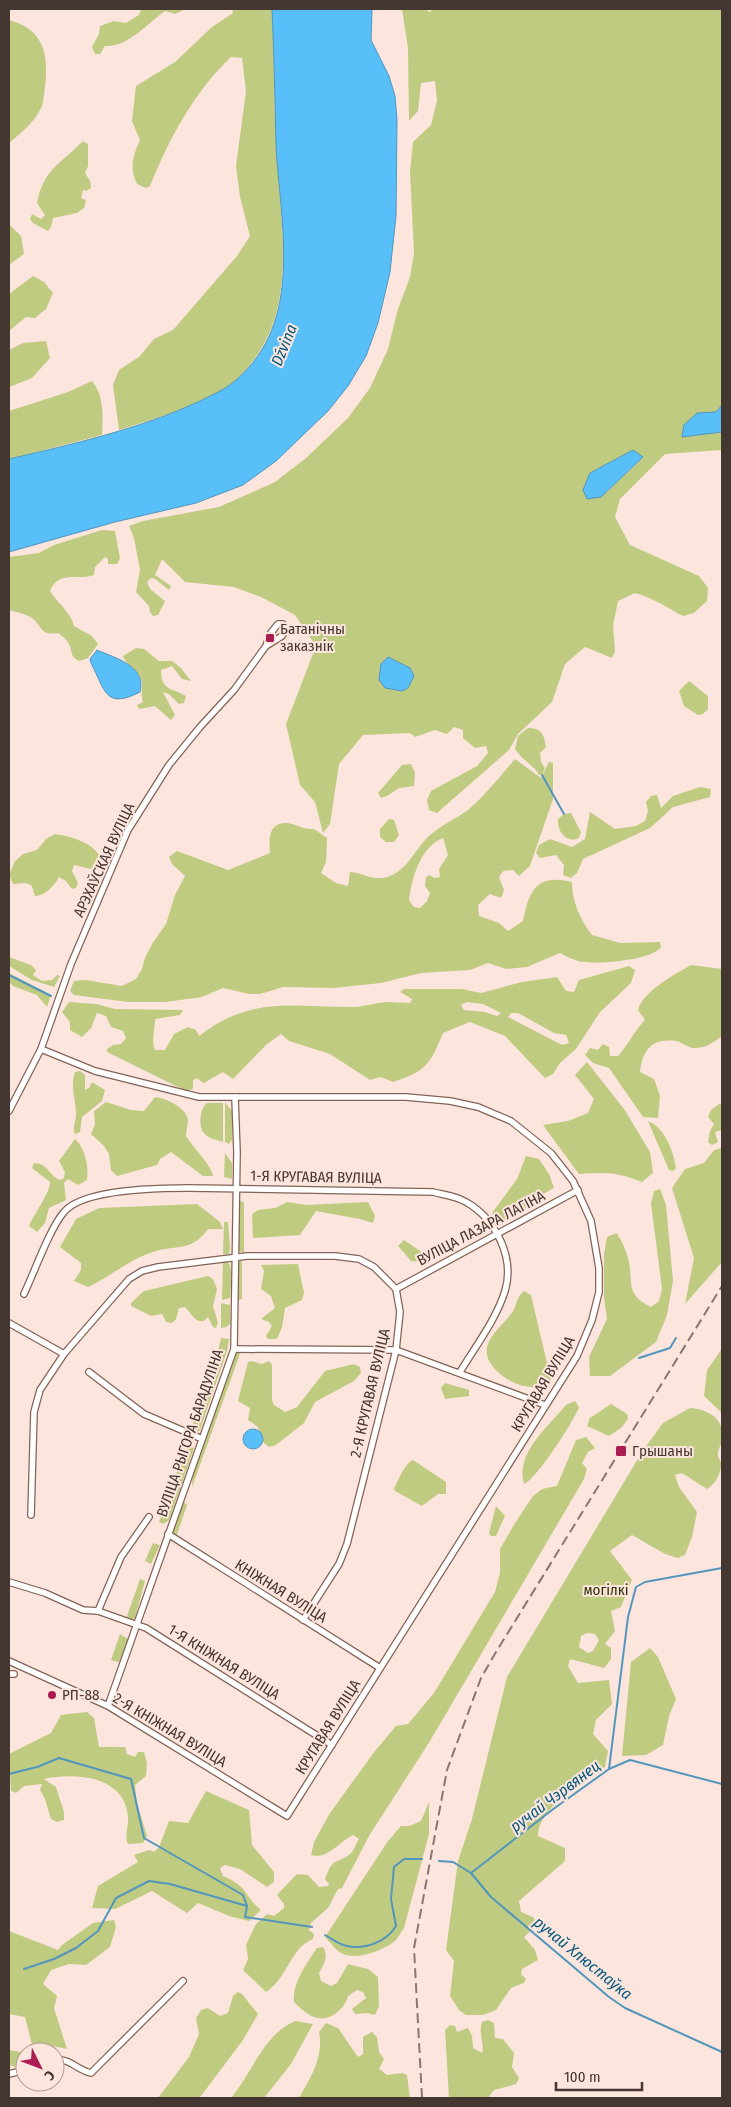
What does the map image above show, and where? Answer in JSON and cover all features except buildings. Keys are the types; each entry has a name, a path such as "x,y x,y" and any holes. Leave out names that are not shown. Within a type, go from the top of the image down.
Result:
{"street":[{"name":"АРЭХАЎСКАЯ ВУЛІЦА","path":"9,1111 42,1049 68,971 128,830 169,765 200,726 234,690 266,646"},
{"name":"КРУГАВАЯ ВУЛІЦА","path":"42,1049 95,1071 190,1094 235,1097 406,1098 450,1101 478,1107 512,1121 542,1144 563,1168 578,1190 591,1221 596,1244 599,1292 584,1342 287,1816"},
{"name":"ВУЛІЦА РЫГОРА БАРАДУЛІНА","path":"108,1706 200,1438 234,1349 235,1097"},
{"name":"1-Я КРУГАВАЯ ВУЛІЦА","path":"24,1294 60,1218 76,1201 90,1196 159,1188 432,1192 466,1202 480,1213 497,1232 506,1260 505,1290 496,1312 460,1372"},
{"name":"ВУЛІЦА ЛАЗАРА ЛАГІНА","path":"396,1289 497,1232 578,1190"},
{"path":"31,1515 36,1401 45,1381 64,1354 129,1279 142,1271 158,1267 235,1257 335,1256 359,1260 386,1276 396,1289"},
{"name":"2-Я КРУГАВАЯ ВУЛІЦА","path":"303,1620 343,1555 396,1350 400,1312 396,1289"},
{"path":"9,1323 64,1354"},
{"path":"234,1349 396,1350 460,1372 545,1405"},
{"path":"89,1372 144,1414 200,1438"},
{"path":"98,1612 121,1556 149,1517"},
{"name":"КНІЖНАЯ ВУЛІЦА","path":"168,1534 380,1668"},
{"name":"1-Я КНІЖНАЯ ВУЛІЦА","path":"9,1582 45,1594 83,1610 98,1612 137,1624 332,1745"},
{"name":"2-Я КНІЖНАЯ ВУЛІЦА","path":"9,1660 108,1706 287,1816"},
{"path":"65,2061 70,2061 80,2071 91,2073 184,1981"}],"green space":[{"path":"141,9 186,9 175,14 165,11 129,39 113,46 105,46 100,54 95,54 92,47 99,34 100,26 114,21 126,23 139,15"},
{"path":"232,9 272,9 276,146 283,239 283,269 279,299 272,328 258,354 237,379 226,388 197,403 164,416 119,430 113,385 119,370 139,357 154,339 173,330 237,256 250,236 240,197 236,166 246,91 242,58 231,57 205,85 174,134 150,186 146,188 137,184 133,172 134,156 140,140 132,121 136,86 175,62 212,27 233,13"},
{"path":"402,9 425,9 430,12 433,9 722,9 722,405 716,412 682,436 722,432 722,450 665,454 620,499 615,517 630,545 699,576 708,588 707,601 694,613 683,616 654,600 635,593 618,601 613,626 615,651 612,658 585,647 565,664 552,702 518,734 509,750 437,813 429,810 427,800 431,791 477,766 488,753 486,746 475,748 463,738 463,730 454,727 447,734 435,730 415,737 410,733 363,735 339,764 330,824 323,833 315,802 300,785 286,724 316,646 295,615 261,597 234,587 185,582 162,559 155,575 171,586 169,590 151,578 147,582 150,589 165,601 158,615 153,616 149,606 136,592 140,570 134,538 129,526 143,521 219,507 275,482 306,458 348,418 370,388 388,349 398,309 410,277 414,253 410,172 413,142 431,125 437,100 435,81 421,83 418,111 409,121 408,48","holes":["643,458 601,497 590,473 606,466"]},
{"path":"9,20 21,24 37,37 45,54 46,75 43,101 39,112 28,126 9,143"},
{"path":"83,141 88,144 88,166 85,173 90,181 91,188 86,191 83,190 81,198 86,200 84,208 77,213 53,218 48,231 33,223 30,219 32,214 41,219 45,215 37,203 40,191 54,168"},
{"path":"9,224 21,236 24,254 9,265"},
{"path":"33,276 44,282 53,293 46,309 35,318 26,317 9,331 9,294"},
{"path":"46,341 50,358 32,378 9,387 9,350 23,343"},
{"path":"92,381 101,399 102,435 9,459 9,411 68,392"},
{"path":"102,530 115,531 120,558 117,564 108,564 108,559 105,557 95,567 94,575 64,578 54,584 50,591 67,612 74,626 92,636 98,644 88,658 79,661 73,657 67,641 58,633 45,632 32,618 9,610 9,557 39,553 54,545"},
{"path":"136,648 144,649 159,661 172,661 181,668 191,681 182,679 172,666 161,670 163,682 166,686 186,696 184,703 179,704 169,694 163,692 175,715 171,720 155,706 139,709 137,705 143,702 142,682 123,656"},
{"path":"689,681 708,696 708,709 703,714 698,715 684,706 679,691"},
{"path":"528,728 536,729 542,733 544,739 546,747 540,753 541,762 545,768 542,775 539,775 515,749 518,736"},
{"path":"515,759 541,778 549,762 553,763 553,799 530,866 519,876 513,870 503,871 499,877 504,890 501,898 490,894 478,905 479,916 499,923 508,931 523,921 528,901 536,887 542,882 560,880 572,882 573,896 578,910 592,935 620,943 660,942 661,947 655,952 635,959 609,962 578,961 560,953 527,967 506,969 488,963 470,970 421,973 381,983 334,988 283,987 260,994 249,994 223,988 202,997 166,1002 128,1002 74,995 70,991 74,981 86,980 122,986 136,979 152,944 166,924 175,895 185,876 172,864 169,857 177,851 228,870 270,853 270,838 273,829 280,824 290,823 314,829 327,838 326,862 321,873 336,883 348,886 350,872 376,878 387,877 405,866 422,843 432,834 468,810","holes":["443,838 448,855 439,869 440,877 434,878 430,875 426,877 425,886 430,893 427,901 420,908 414,907 409,900 410,891 418,864 428,848"]},
{"path":"411,764 415,773 414,786 399,788 381,798 378,793 402,765"},
{"path":"700,787 711,789 710,797 673,807 650,828 583,859 577,873 571,878 563,875 564,865 556,855 540,858 536,853 539,845 550,839 572,847 585,839 590,812 615,829 636,826 645,821 648,811 646,802 651,796 657,795 661,808 673,796"},
{"path":"571,813 581,832 579,838 566,838 559,828 558,819 564,814"},
{"path":"389,819 394,820 399,835 394,842 386,842 380,837 380,829"},
{"path":"55,834 86,843 99,855 91,869 74,865 72,871 78,883 76,888 72,889 66,881 59,877 49,890 39,896 35,896 32,886 26,883 13,884 9,875 15,861 23,854 37,850 46,839"},
{"path":"9,957 31,965 36,970 33,975 42,981 52,980 57,975 60,976 54,987 32,980 9,966"},
{"path":"691,965 722,969 722,1036 709,1045 698,1048 692,1048 678,1042 661,1041 655,1043 646,1051 640,1072 654,1079 660,1096 658,1118 643,1117 609,1068 593,1063 585,1055 590,1048 598,1050 603,1044 609,1047 610,1056 618,1056 645,1020 638,1010 641,1003 652,990"},
{"path":"629,966 635,970 631,983 600,1012 576,1049 560,1063 553,1074 545,1078 505,1036 470,1022 443,1033 426,1065 413,1074 393,1082 381,1077 370,1080 330,1054 289,1041 281,1034 266,1045 233,1079 223,1072 204,1083 196,1078 193,1081 193,1089 186,1091 109,1053 106,1050 113,1045 121,1044 126,1038 123,1031 111,1027 106,1016 97,1013 91,1028 82,1037 70,1030 70,1022 62,1012 69,1002 96,1004 115,1009 183,1010 180,1015 155,1019 154,1047 155,1050 165,1050 174,1034 188,1027 196,1030 199,1036 238,1014 256,1009 275,1006 357,1007 383,1002 410,1003 412,999 400,992 404,989 462,989 481,993 522,982 557,977 566,991 574,992 579,980","holes":["467,1002 483,1004 501,1013 497,1016 485,1012 464,1010 461,1005","511,1013 518,1013 554,1033 566,1035 569,1043 562,1045 508,1017"]},
{"path":"9,973 51,995 47,1007 37,995 13,986 9,982"},
{"path":"587,1062 624,1109 650,1152 653,1173 642,1182 626,1176 611,1174 579,1174 543,1125 568,1121 588,1113 594,1099 575,1075"},
{"path":"80,1071 85,1075 85,1090 89,1088 92,1082 105,1090 102,1101 82,1117 80,1132 75,1134 76,1108 73,1083 75,1072"},
{"path":"155,1097 165,1099 184,1111 188,1120 186,1136 206,1162 213,1176 203,1176 171,1152 160,1159 157,1165 117,1176 111,1170 109,1154 104,1146 91,1134 95,1124 94,1111 106,1102 131,1110 144,1111"},
{"path":"207,1103 223,1103 223,1142 205,1135 202,1130 200,1122 201,1113"},
{"path":"225,1103 233,1112 232,1140 229,1144 225,1142"},
{"path":"722,1104 722,1130 715,1132 718,1142 712,1145 708,1142 710,1131 714,1124 708,1117 711,1110"},
{"path":"648,1121 660,1129 668,1141 676,1168 673,1171 669,1170"},
{"path":"75,1139 86,1158 87,1180 78,1185 68,1179 64,1183 66,1200 49,1208 45,1223 37,1232 29,1226 48,1191 50,1182 32,1168 34,1163 42,1165 60,1180 64,1178 65,1172 59,1161"},
{"path":"722,1148 722,1262 685,1304 694,1258 672,1188 685,1169 704,1163 714,1150"},
{"path":"225,1153 232,1163 232,1179 224,1177"},
{"path":"526,1156 539,1159 549,1174 554,1188 511,1218 499,1220 492,1213 517,1179"},
{"path":"660,1189 666,1205 673,1281 667,1315 656,1342 610,1376 590,1376 589,1357 607,1319 604,1298 604,1254 607,1237 617,1233 626,1251 633,1292 637,1297 651,1307 659,1301 662,1289 651,1203 654,1191"},
{"path":"238,1201 244,1202 244,1253 237,1250"},
{"path":"287,1202 306,1205 368,1202 375,1216 373,1223 316,1211 300,1235 253,1238 252,1214 258,1210 275,1208"},
{"path":"197,1204 220,1222 223,1229 208,1229 202,1237 189,1245 145,1255 88,1287 74,1281 81,1270 81,1263 60,1247 76,1219 99,1208"},
{"path":"224,1222 228,1222 229,1254 223,1254"},
{"path":"404,1240 426,1255 426,1262 411,1261 398,1246"},
{"path":"226,1260 229,1263 231,1273 230,1298 222,1300 223,1261"},
{"path":"242,1260 242,1299 238,1300 238,1263"},
{"path":"298,1264 304,1293 302,1300 285,1308 282,1327 277,1339 268,1339 266,1336 272,1326 269,1322 261,1319 275,1308 271,1296 261,1289 264,1271 261,1265"},
{"path":"208,1276 213,1279 217,1289 213,1306 218,1323 216,1328 213,1327 208,1317 204,1321 198,1320 185,1307 179,1308 176,1319 172,1323 166,1322 162,1314 151,1316 131,1306 131,1303 144,1291"},
{"path":"524,1291 531,1295 551,1380 539,1388 524,1386 510,1381 497,1371 488,1358 488,1344 492,1336 511,1314 519,1296"},
{"path":"221,1303 230,1305 230,1324 221,1328"},
{"path":"221,1338 229,1339 227,1351 200,1430 195,1434 190,1432"},
{"path":"722,1349 722,1413 704,1396 707,1370"},
{"path":"236,1351 241,1351 192,1487 193,1469"},
{"path":"269,1361 272,1365 272,1400 274,1405 285,1412 297,1407 325,1371 354,1364 360,1367 361,1373 354,1381 315,1402 304,1423 276,1445 269,1447 263,1442 258,1427 248,1420 250,1408 238,1401 248,1362 262,1364"},
{"path":"445,1383 469,1390 469,1396 445,1399 441,1388"},
{"path":"575,1401 579,1407 563,1436 537,1472 524,1484 522,1473 524,1462 535,1441 566,1405"},
{"path":"611,1404 627,1414 628,1419 621,1428 609,1436 587,1426 590,1418"},
{"name":"могілкі","path":"690,1408 710,1413 715,1417 723,1434 718,1454 721,1463 719,1474 713,1485 707,1489 682,1473 675,1475 679,1487 697,1512 692,1537 685,1555 678,1558 665,1554 632,1535 610,1551 632,1580 621,1607 611,1611 615,1631 605,1644 611,1648 611,1659 604,1668 570,1659 568,1666 578,1683 609,1680 612,1704 596,1720 593,1734 608,1751 605,1767 563,1797 545,1815 540,1825 538,1836 565,1848 565,1861 519,1901 521,1912 533,1917 537,1925 524,1937 535,1950 538,1960 522,1969 521,1974 526,1979 524,1983 511,1988 496,2010 483,2015 466,2015 459,2010 450,1996 454,1961 446,1950 458,1861 472,1819 507,1677 642,1452 663,1423","holes":["587,1633 595,1634 599,1640 593,1651 588,1653 579,1647 581,1636"]},
{"path":"586,1437 595,1448 588,1452 582,1463 587,1469 584,1479 430,1741 369,1836 342,1888 338,1889 328,1908 311,1923 309,1930 314,1934 313,1939 299,1949 279,1979 266,1992 243,1970 248,1959 246,1945 256,1924 267,1914 274,1916 284,1908 284,1904 277,1895 297,1874 308,1875 319,1887 328,1886 329,1884 325,1879 330,1867 353,1851 359,1839 353,1835 328,1853 317,1856 311,1855 314,1842 330,1813 375,1751 396,1726 408,1724 434,1693 495,1592 500,1573 500,1549 515,1523 533,1496 542,1489 557,1486 576,1440"},
{"path":"186,1446 194,1448 169,1520 163,1524 159,1522"},
{"path":"413,1460 446,1482 446,1494 438,1494 422,1506 395,1491 394,1488 402,1472"},
{"path":"184,1502 187,1505 176,1537 172,1530"},
{"path":"496,1506 505,1516 496,1536 491,1536 489,1533"},
{"path":"153,1543 160,1545 151,1564 145,1561"},
{"path":"140,1579 145,1581 135,1618 126,1619"},
{"path":"120,1634 128,1639 120,1661 117,1662 111,1660"},
{"path":"650,1648 658,1657 676,1699 669,1716 663,1745 646,1755 622,1756 631,1662"},
{"path":"87,1712 94,1718 99,1747 125,1747 127,1754 135,1757 138,1752 144,1752 147,1763 146,1776 135,1785 137,1804 147,1836 143,1843 128,1844 126,1838 128,1817 125,1803 109,1785 97,1780 70,1776 44,1779 56,1787 64,1812 64,1820 57,1822 51,1819 46,1801 40,1790 42,1784 24,1786 16,1793 11,1791 9,1754 51,1733 61,1715"},
{"path":"206,1791 249,1810 252,1845 274,1872 274,1882 267,1887 240,1869 225,1865 220,1868 223,1876 242,1888 261,1910 249,1921 229,1916 198,1903 187,1913 152,1891 115,1909 92,1908 98,1886 138,1862 134,1855 149,1850 154,1852 159,1847 169,1821 188,1823"},
{"path":"429,1802 429,1834 404,1928 395,1941 365,1955 352,1956 340,1952 325,1937 388,1841 401,1826 409,1826 421,1821"},
{"path":"114,1920 116,1927 110,1947 86,1965 69,1964 51,1970 43,1984 57,1996 54,2008 65,2042 31,2042 25,2017 9,2014 9,1931 58,1950 62,1945 93,1923"},
{"path":"323,1947 326,1957 319,1973 321,1981 331,1986 337,1983 348,1964 368,1969 378,1977 379,2006 375,2015 367,2013 355,2014 352,2009 366,1998 363,1992 357,1990 348,1996 344,2006 336,2014 325,2018 311,2016 294,2002 295,1988 301,1974 317,1948"},
{"path":"238,1992 242,1994 258,2014 243,2040 201,2096 199,2098 158,2098 189,2057 199,2034 196,2018 201,2010 208,2008 220,2016 228,2013 233,1996"},
{"path":"488,2020 494,2023 495,2038 503,2039 514,2053 512,2067 519,2078 516,2084 494,2090 488,2098 449,2098 445,2030 450,2025 455,2026 457,2032 468,2028 472,2036 473,2048 482,2053 481,2026 482,2022"},
{"path":"295,2021 313,2024 291,2064 264,2098 231,2098 274,2035"},
{"path":"326,2023 338,2028 358,2057 363,2054 363,2037 372,2032 377,2037 379,2052 384,2059 379,2069 387,2075 402,2073 407,2075 410,2098 299,2098 318,2058 320,2050 319,2032"},
{"path":"9,2050 15,2051 15,2067 9,2065"}],"water":[{"name":"Dźvina","path":"272,9 372,9 371,40 389,76 395,96 397,120 396,216 390,272 378,323 366,356 348,386 328,411 276,461 243,485 196,503 115,522 9,552 9,459 130,428 177,411 209,396 236,380 258,356 272,329 280,300 283,270 283,238 276,145"},
{"path":"722,405 722,432 682,437 684,425 697,413 716,412"},
{"path":"633,450 643,457 601,497 587,499 583,490 590,473"},
{"path":"97,650 128,664 134,669 141,683 140,692 120,699 113,698 108,694 103,689 90,659"},
{"path":"388,657 410,668 414,676 408,688 402,691 385,688 379,680 381,664"},
{"path":"253,1429 260,1432 263,1439 260,1446 253,1449 246,1446 243,1439 246,1432"}],"waterway":[{"path":"542,775 564,814"},
{"path":"9,975 51,996"},
{"path":"639,1358 670,1348 676,1338"},
{"path":"609,1769 628,1617 636,1587 645,1582 722,1568"},
{"name":"ручай Чэрвянец","path":"9,1774 37,1767 59,1758 131,1779 144,1838 243,1895 247,1906 245,1917 312,1927"},
{"name":"ручай Чэрвянец","path":"439,1861 453,1862 471,1873 552,1810 609,1769 630,1760 722,1784"},
{"name":"ручай Чэрвянец","path":"325,1935 342,1944 354,1947 361,1947 382,1940 396,1926 391,1899 394,1867 404,1859 422,1859"},
{"name":"ручай Хлюстаўка","path":"471,1873 491,1897 609,1997 625,2008 722,2052"},
{"path":"24,1969 54,1959 76,1948 98,1931 116,1898 149,1881 170,1884 247,1906"}],"railway":[{"path":"422,2098 414,1948 447,1770 481,1678 722,1286"}],"place":[{"name":"Батанічны заказнік","path":"270,638"},
{"name":"Грышаны","path":"621,1451"},
{"name":"РП-88","path":"52,1695"}]}
